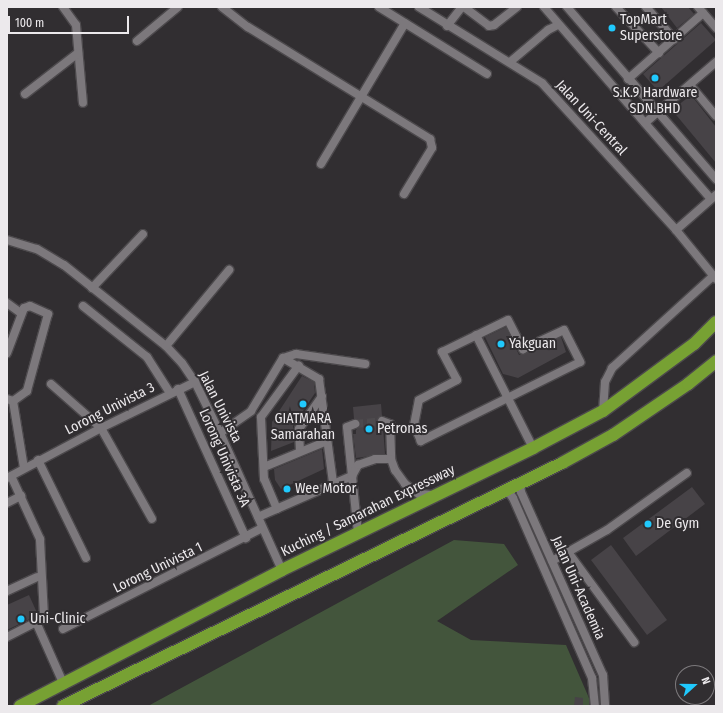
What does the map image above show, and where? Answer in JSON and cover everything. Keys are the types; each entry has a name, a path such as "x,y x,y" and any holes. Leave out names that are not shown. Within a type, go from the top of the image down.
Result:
{"highway":[{"name":"Kuching / Samarahan Expressway","path":"20,706 64,685 282,570 433,495 533,448 603,411 694,344 716,322"},
{"path":"63,706 507,490 613,435 688,384 716,361"}],"street":[{"path":"63,7 76,25 83,103"},
{"path":"137,41 178,7"},
{"path":"222,7 248,27 363,96 430,139 433,143 432,148 404,194"},
{"path":"379,7 487,74"},
{"name":"Jalan Uni-Central","path":"419,7 447,26 510,62 542,83 676,230 715,277"},
{"path":"447,26 463,7 489,26 494,25 517,7"},
{"path":"544,7 558,25 645,123 714,197 676,230"},
{"path":"616,7 658,53"},
{"path":"646,7 674,39"},
{"path":"571,8 628,79 716,179"},
{"path":"628,79 674,39 701,10 716,28"},
{"path":"321,164 363,96 405,23"},
{"path":"510,62 548,30 558,25"},
{"path":"25,94 78,53"},
{"path":"645,123 716,62"},
{"path":"690,85 715,114"},
{"path":"92,288 143,234"},
{"name":"Jalan Univista","path":"7,240 37,249 64,265 166,346 195,382 220,433 282,570"},
{"path":"166,346 229,270"},
{"path":"603,411 604,387 612,368 715,277"},
{"path":"7,302 20,313"},
{"path":"7,352 20,313 30,306 48,314 27,391 10,400 24,468"},
{"path":"83,306 147,357 170,393"},
{"path":"508,320 523,350 564,330 580,362 507,398 421,441 414,425 419,400 457,380 442,352 508,320"},
{"path":"476,335 533,448"},
{"path":"220,433 251,411 284,358 296,354 365,364"},
{"path":"284,358 299,365 320,379 333,482"},
{"path":"277,508 264,479 261,417 299,365"},
{"name":"Lorong Univista 3","path":"9,477 38,460 178,389 195,382"},
{"path":"51,384 101,428 152,519"},
{"name":"Lorong Univista 3A","path":"178,389 246,538"},
{"path":"300,452 299,429 322,396"},
{"path":"382,420 390,424 391,459 395,470 406,484 419,494 433,495"},
{"path":"355,424 347,427 358,533"},
{"path":"264,466 327,441"},
{"path":"258,517 333,482 352,476 358,465 375,459 391,459"},
{"path":"38,460 86,558"},
{"path":"552,561 607,530 687,473"},
{"path":"7,638 44,616 41,543 21,496 9,477"},
{"name":"Jalan Uni-Academia","path":"520,483 521,492 603,675 605,706"},
{"name":"Jalan Uni-Academia","path":"507,490 513,498 592,678 595,706"},
{"path":"7,504 21,496"},
{"name":"Lorong Univista 1","path":"63,629 246,538 262,528"},
{"path":"568,552 634,642"},
{"path":"7,591 37,577"},
{"path":"36,622 64,685"}],"green space":[{"path":"454,540 504,544 518,565 437,621 471,640 566,645 589,698 589,706 148,706"}],"building":[{"path":"661,7 688,7 694,14 677,28"},
{"path":"701,23 716,40 658,91 643,74"},
{"path":"691,95 716,127 716,163 672,110"},
{"name":"Yakguan","path":"506,327 519,355 561,337 566,352 518,378 503,374 485,337"},
{"path":"302,376 314,382 315,393 293,426 294,442 271,451 272,422"},
{"name":"Petronas","path":"381,404 382,416 377,422 383,427 385,454 356,458 353,434 356,434 356,430 360,425 359,420 354,419 353,407"},
{"path":"322,449 324,469 281,489 275,480 274,469"},
{"path":"692,487 705,504 636,556 623,538"},
{"path":"611,545 667,620 647,635 591,560"},
{"path":"29,595 38,615 7,630 7,605"},
{"path":"575,697 583,698 583,706 574,706"}],"tunnel":[{"path":"355,424 382,421"}],"place":[{"name":"TopMart Superstore","path":"612,28"},
{"name":"S.K.9 Hardware SDN.BHD","path":"655,78"},
{"name":"Yakguan","path":"501,344"},
{"name":"GIATMARA Samarahan","path":"303,404"},
{"name":"Petronas","path":"369,429"},
{"name":"Wee Motor","path":"287,489"},
{"name":"De Gym","path":"648,524"},
{"name":"Uni-Clinic","path":"21,619"}]}
